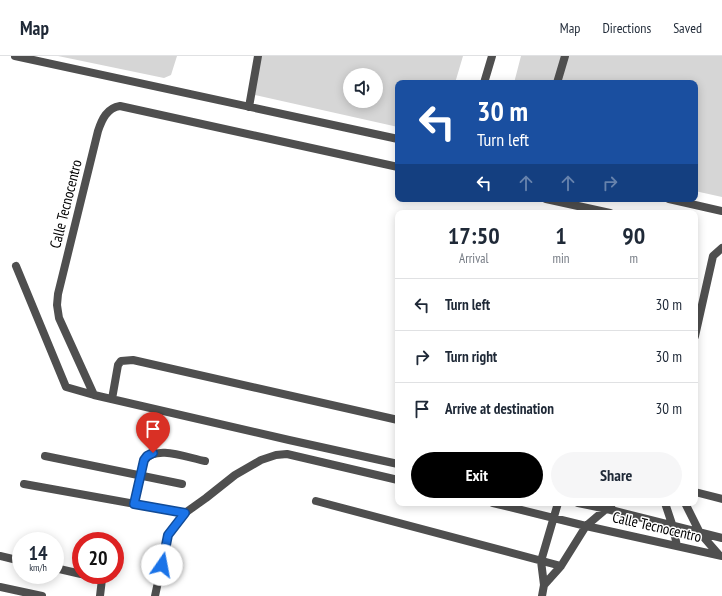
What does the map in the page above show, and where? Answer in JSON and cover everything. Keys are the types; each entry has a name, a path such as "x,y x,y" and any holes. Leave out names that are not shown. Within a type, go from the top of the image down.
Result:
{"lane":[{"path":"15,56 395,138"},
{"path":"249,107 258,56"},
{"path":"485,80 492,56"},
{"path":"558,80 565,56"},
{"name":"Calle Tecnocentro","path":"94,395 59,318 57,305 60,287 97,137 103,119 111,110 120,106 395,166"},
{"path":"560,202 596,210"},
{"path":"682,202 722,211"},
{"path":"698,323 713,256 722,248"},
{"path":"16,266 66,387 94,395 395,463"},
{"path":"112,399 118,365 121,361 133,360 395,419"},
{"path":"287,454 289,440"},
{"path":"134,504 144,460 147,456 153,453 164,452 205,461"},
{"path":"155,596 168,535 185,513 235,475 261,460 276,455 287,454 395,479"},
{"path":"45,456 182,484"},
{"path":"24,484 185,513"},
{"path":"698,493 722,499"},
{"path":"316,501 561,566"},
{"name":"Calle Tecnocentro","path":"505,506 720,556"},
{"path":"542,596 544,585 541,561 557,506"},
{"path":"544,585 561,566 586,526 610,506"},
{"name":"Calle Tecnocentro","path":"610,506 672,527 722,538"},
{"name":"Calle Tecnocentro","path":"665,506 672,527"},
{"path":"686,506 700,533 720,556"},
{"path":"672,527 677,546"},
{"path":"0,556 12,559"},
{"path":"100,596 101,584"},
{"path":"0,587 42,596"}],"shaded area":[{"path":"58,56 177,56 171,75 164,78"},
{"path":"260,56 463,56 456,80 395,80 395,126 255,95"},
{"path":"521,56 722,56 722,197 698,192 698,80 515,80"}],"route":[{"path":"153,453 147,456 144,460 134,504 185,513 168,535 162,565"}]}
